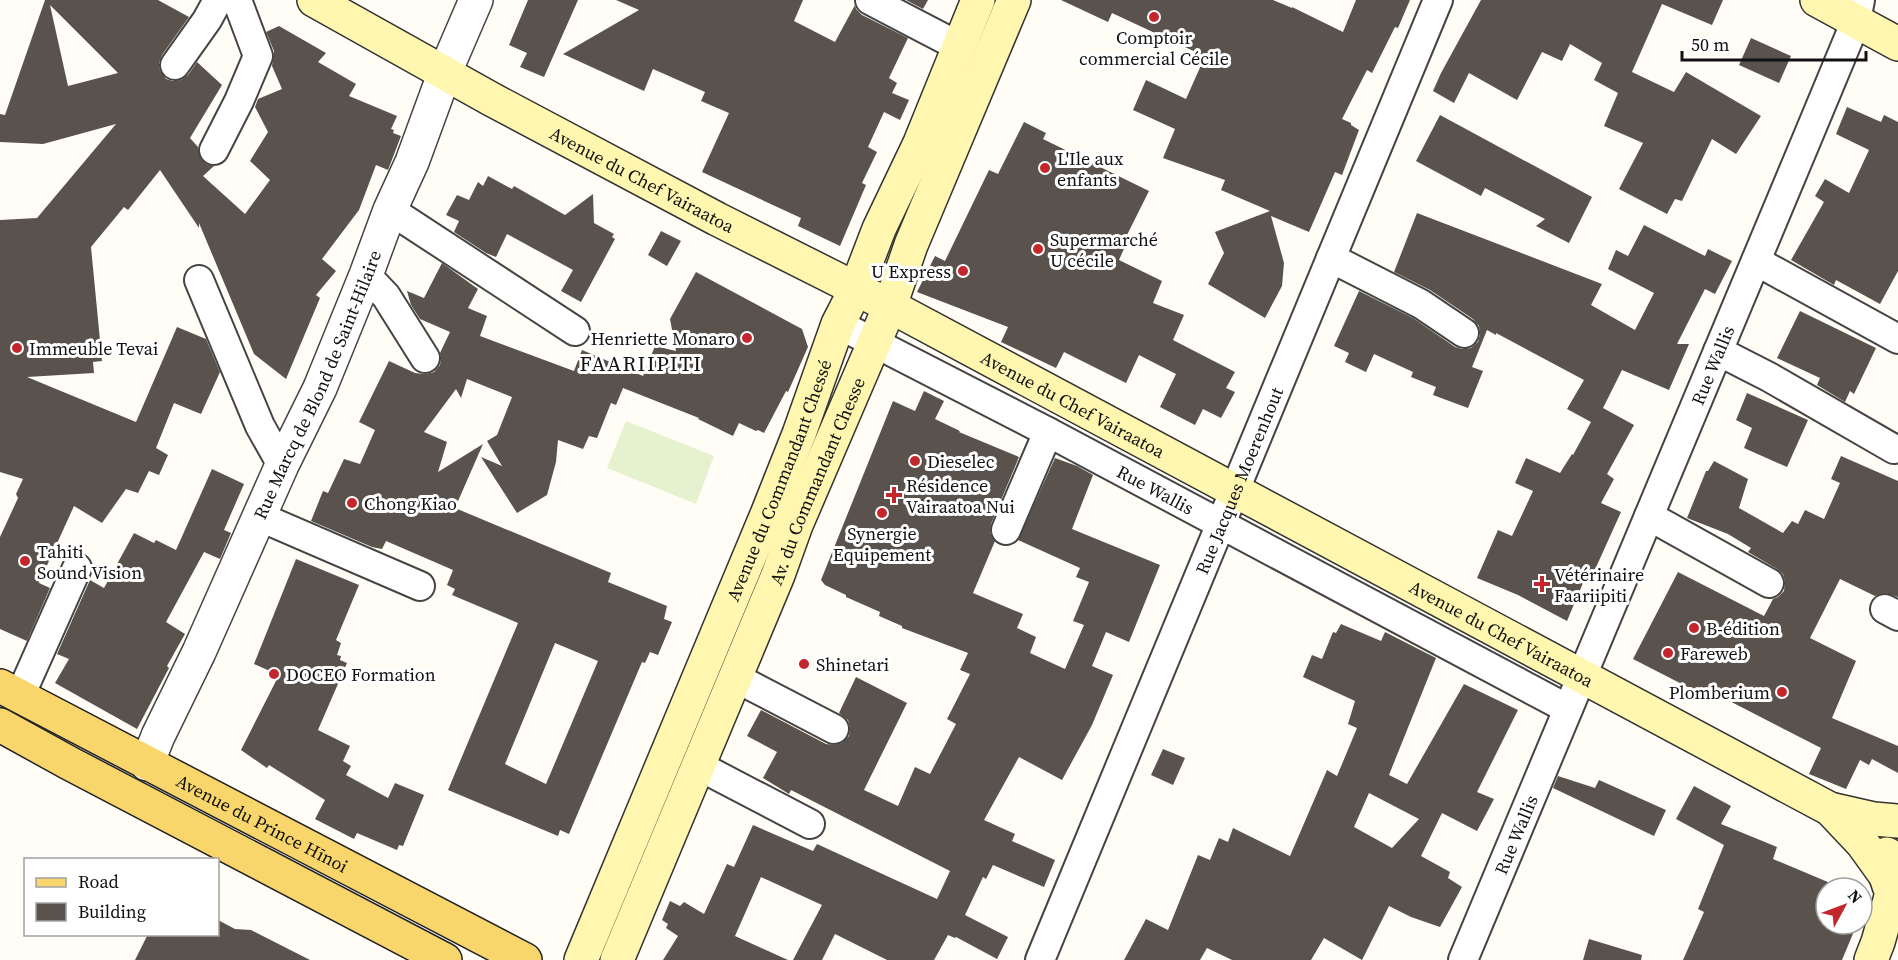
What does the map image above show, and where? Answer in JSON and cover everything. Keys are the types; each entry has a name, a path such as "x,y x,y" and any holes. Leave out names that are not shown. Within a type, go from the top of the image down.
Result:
{"main road":[{"name":"Avenue du Chef Vairaatoa","path":"314,0 491,99 717,219 890,306 1830,809 1874,819 1898,821"},
{"name":"Avenue du Commandant Chessé","path":"581,960 776,493 838,324 856,289 879,229 920,143 978,0"},
{"name":"Av. du Commandant Chesse","path":"617,960 736,678 796,525 890,306 911,245 1014,0"},
{"path":"1817,0 1858,10 1898,44"},
{"name":"Avenue du Prince Hīnoi","path":"10,691 525,960"},
{"name":"Avenue du Prince Hīnoi","path":"0,725 445,960"},
{"name":"Avenue du Chef Vairaatoa","path":"1830,809 1863,844 1892,890"},
{"path":"1871,960 1892,890 1887,851 1898,831"}],"street":[{"path":"175,65 207,20 218,0"},
{"path":"214,150 258,56 237,0"},
{"name":"Rue Marcq de Blond de Saint-Hilaire","path":"147,764 282,465 320,388 390,210 412,162 445,72 476,0"},
{"path":"870,0 960,46"},
{"name":"Rue Jacques Moerenhout","path":"1040,960 1438,0"},
{"name":"Rue Wallis","path":"1463,960 1756,261 1858,10"},
{"path":"390,210 575,331"},
{"path":"1331,258 1421,304 1464,333"},
{"path":"1756,261 1898,339"},
{"path":"366,275 386,296 425,358"},
{"path":"199,280 260,426 282,465"},
{"name":"Rue Wallis","path":"838,324 1048,432 1568,709"},
{"path":"1718,351 1769,377 1894,449"},
{"path":"1006,530 1048,432"},
{"path":"1649,516 1769,583"},
{"path":"260,518 420,586"},
{"path":"10,691 77,568"},
{"path":"736,678 834,729"},
{"path":"699,766 810,824"}],"green space":[{"path":"626,421 714,456 696,504 607,468"}],"building":[{"path":"45,0 158,0 189,17 162,55 159,63 160,71 166,79 181,80 188,75 197,62 222,85 190,138 198,147 201,159 206,164 214,166 203,176 245,214 270,180 250,161 268,132 255,107 258,99 282,89 272,66 274,51 266,32 279,26 326,53 318,62 356,84 349,96 397,116 391,129 394,130 393,133 401,136 388,170 376,165 359,210 322,259 336,271 316,295 320,298 286,379 254,354 199,223 199,228 160,170 128,210 124,207 91,247 102,361 93,362 94,373 27,377 136,422 177,327 206,339 220,372 201,414 174,403 156,448 168,455 159,475 149,471 138,493 126,489 102,523 74,506 39,583 50,588 27,641 0,629 0,537 18,498 16,494 23,479 0,472 0,220 37,218 116,124 43,144 0,142 0,114 5,115","holes":["50,5 118,73 68,86"]},
{"path":"528,0 578,0 544,77 520,67 527,53 509,45"},
{"path":"616,0 803,0 794,21 835,42 855,5 862,15 908,38 889,78 897,83 892,93 909,100 900,120 884,112 868,147 877,152 862,183 866,185 840,246 798,226 801,218 702,172 729,113 701,101 705,92 653,69 644,91 563,54 639,10"},
{"path":"906,0 928,0 923,9"},
{"path":"1061,0 1273,0 1343,32 1356,0 1410,0 1398,28 1395,27 1372,73 1367,70 1342,119 1359,130 1342,175 1335,172 1309,232 1271,216 1284,263 1282,286 1265,318 1208,284 1224,253 1215,232 1270,211 1221,190 1225,180 1163,158 1175,129 1133,110 1146,80 1186,99 1202,63 1199,61 1202,55 1112,13 1108,22"},
{"path":"1481,0 1723,0 1712,25 1662,4 1632,72 1674,92 1686,72 1761,116 1736,154 1712,139 1682,201 1675,199 1667,214 1619,189 1643,143 1604,126 1618,93 1594,80 1602,63 1570,44 1562,61 1542,52 1517,100 1469,73 1454,103 1433,91"},
{"path":"1751,38 1791,56 1779,83 1739,65"},
{"path":"1847,107 1881,122 1884,115 1898,122 1898,271 1880,304 1836,280 1834,285 1791,260 1824,202 1815,196 1825,179 1849,193 1869,150 1836,134"},
{"path":"1440,115 1592,197 1569,243 1536,226 1545,219 1485,188 1481,196 1416,161"},
{"name":"Supermarché U cécile","path":"1024,122 1046,133 1043,139 1149,191 1124,241 1127,242 1119,260 1162,281 1153,303 1184,315 1173,340 1235,372 1226,388 1235,392 1221,418 1203,409 1195,425 1160,407 1176,374 1139,355 1126,383 1064,352 1056,368 1001,342 1008,327 917,292 935,256 945,261 989,170 998,174"},
{"path":"488,176 512,189 514,186 565,215 593,194 594,223 614,234 612,237 615,239 581,302 561,291 573,270 507,234 496,257 454,232 459,221 446,215 457,195 469,200 478,182 483,186"},
{"path":"1417,213 1602,284 1591,305 1635,330 1654,293 1608,269 1616,250 1628,256 1644,225 1705,256 1708,249 1732,261 1715,294 1705,289 1677,344 1689,344 1669,390 1622,370 1603,408 1634,425 1607,474 1614,479 1601,503 1621,512 1593,574 1588,571 1567,621 1518,595 1477,578 1498,530 1512,536 1533,491 1515,483 1526,458 1560,473 1591,422 1567,409 1584,380 1487,330 1472,367 1483,371 1468,408 1433,395 1436,387 1411,377 1413,372 1374,354 1366,372 1345,362 1349,353 1334,346 1359,291 1413,318 1455,347 1471,348 1478,342 1479,326 1473,319 1430,290 1394,272"},
{"path":"661,231 681,241 667,266 648,255"},
{"path":"442,263 478,289 468,308 487,316 480,336 574,371 582,350 643,376 655,346 676,351 670,319 696,272 802,329 808,347 788,392 786,391 764,433 739,423 733,436 699,418 623,388 616,405 611,403 597,438 589,436 583,449 558,440 556,462 547,495 517,513 481,457 502,466 487,441 497,435 512,397 467,379 461,398 456,389 424,432 447,442 438,472 483,444 455,508 611,573 608,582 667,606 664,619 672,622 658,655 650,652 645,663 642,662 569,834 560,830 558,836 448,790 518,623 452,595 455,589 447,585 453,570 386,541 382,549 372,547 311,521 323,491 328,493 344,459 360,464 375,430 359,422 389,361 415,373 425,374 434,372 440,365 440,353 450,332 420,319 411,305 407,291 424,298","holes":["555,643 598,661 546,784 505,764"]},
{"path":"1800,311 1876,348 1854,394 1850,391 1845,402 1817,385 1820,378 1777,358"},
{"path":"924,391 944,401 935,419 959,432 1019,457 991,524 990,533 995,541 973,593 1023,614 1017,628 1036,637 1030,653 1065,669 1084,625 1073,621 1089,582 1076,577 1080,568 1018,540 1055,458 1093,475 1072,529 1160,565 1129,642 1106,632 1092,666 1113,675 1092,725 1062,780 1019,757 984,820 1015,834 1012,841 1055,860 1044,887 993,865 986,879 983,877 965,915 1008,937 997,959 948,935 934,960 887,960 835,934 822,960 793,960 822,905 761,877 735,936 788,960 663,960 678,936 666,928 668,924 662,920 670,901 680,906 684,902 704,914 727,864 734,867 753,825 813,851 817,844 937,899 950,871 791,790 789,794 763,778 777,752 747,736 761,710 826,744 842,743 849,736 850,728 848,720 839,713 856,677 907,703 864,790 898,806 915,767 930,774 956,724 947,719 970,674 960,670 968,653 902,628 879,616 880,612 846,597 825,585 821,580 893,401 915,411"},
{"path":"1747,393 1808,420 1787,467 1744,448 1752,428 1736,420"},
{"path":"1841,456 1898,481 1898,597 1885,593 1875,596 1840,579 1810,638 1856,661 1832,718 1898,746 1898,773 1872,759 1869,765 1860,760 1846,789 1809,774 1821,748 1714,693 1711,699 1633,659 1678,572 1764,616 1773,599 1784,591 1783,574 1748,552 1751,548 1728,534 1687,518 1706,471 1714,461 1748,479 1739,508 1783,533 1792,521 1798,524 1805,510 1824,519 1840,483 1831,479"},
{"path":"212,469 244,484 224,530 231,533 220,559 204,552 166,622 185,634 137,729 55,683 69,659 57,654 90,580 104,588 134,533 176,550"},
{"path":"296,559 359,585 336,640 341,643 337,655 341,656 340,660 347,663 318,730 350,746 343,761 351,766 346,775 388,798 395,783 424,795 403,846 399,845 397,850 357,833 354,839 315,819 325,800 269,765 267,768 241,750 279,675 254,664"},
{"path":"1341,624 1381,641 1385,632 1436,658 1389,775 1407,784 1464,684 1518,710 1477,792 1494,799 1477,831 1442,813 1421,856 1450,872 1448,878 1462,887 1440,927 1389,906 1362,960 1324,938 1311,960 1232,960 1207,948 1200,960 1124,960 1146,919 1168,930 1198,855 1210,860 1219,838 1228,842 1233,828 1290,856 1327,770 1337,776 1357,728 1348,724 1355,701 1303,677 1312,655 1322,659 1333,632 1336,633","holes":["1369,793 1419,819 1392,848 1354,827"]},
{"path":"1163,749 1185,758 1173,785 1151,775"},
{"path":"1558,776 1595,788 1599,780 1666,810 1654,836 1553,788"},
{"path":"1694,786 1731,806 1721,824 1777,847 1773,859 1814,876 1814,936 1852,936 1842,960 1683,960 1704,912 1698,909 1724,845 1676,819"},
{"path":"219,921 235,929 251,930 310,960 135,960 147,936 219,936"},
{"path":"1589,939 1642,955 1641,960 1583,960"}],"place":[{"name":"Comptoir commercial Cécile","path":"1154,17"},
{"name":"L'Ile aux enfants","path":"1045,168"},
{"name":"Supermarché U cécile","path":"1038,249"},
{"name":"U Express","path":"963,271"},
{"name":"Henriette Monaro","path":"747,338"},
{"name":"Immeuble Tevai","path":"17,348"},
{"name":"Dieselec","path":"915,461"},
{"name":"Résidence Vairaatoa Nui","path":"894,495"},
{"name":"Chong Kiao","path":"352,503"},
{"name":"Synergie Equipement","path":"882,513"},
{"name":"Tahiti Sound Vision","path":"25,561"},
{"name":"Vétérinaire Faariipiti","path":"1542,584"},
{"name":"B-édition","path":"1694,628"},
{"name":"Fareweb","path":"1668,653"},
{"name":"Shinetari","path":"804,664"},
{"name":"DOCEO Formation","path":"274,674"},
{"name":"Plomberium","path":"1782,692"}],"district":[{"name":"FAARIIPITI","path":"641,363"}]}
